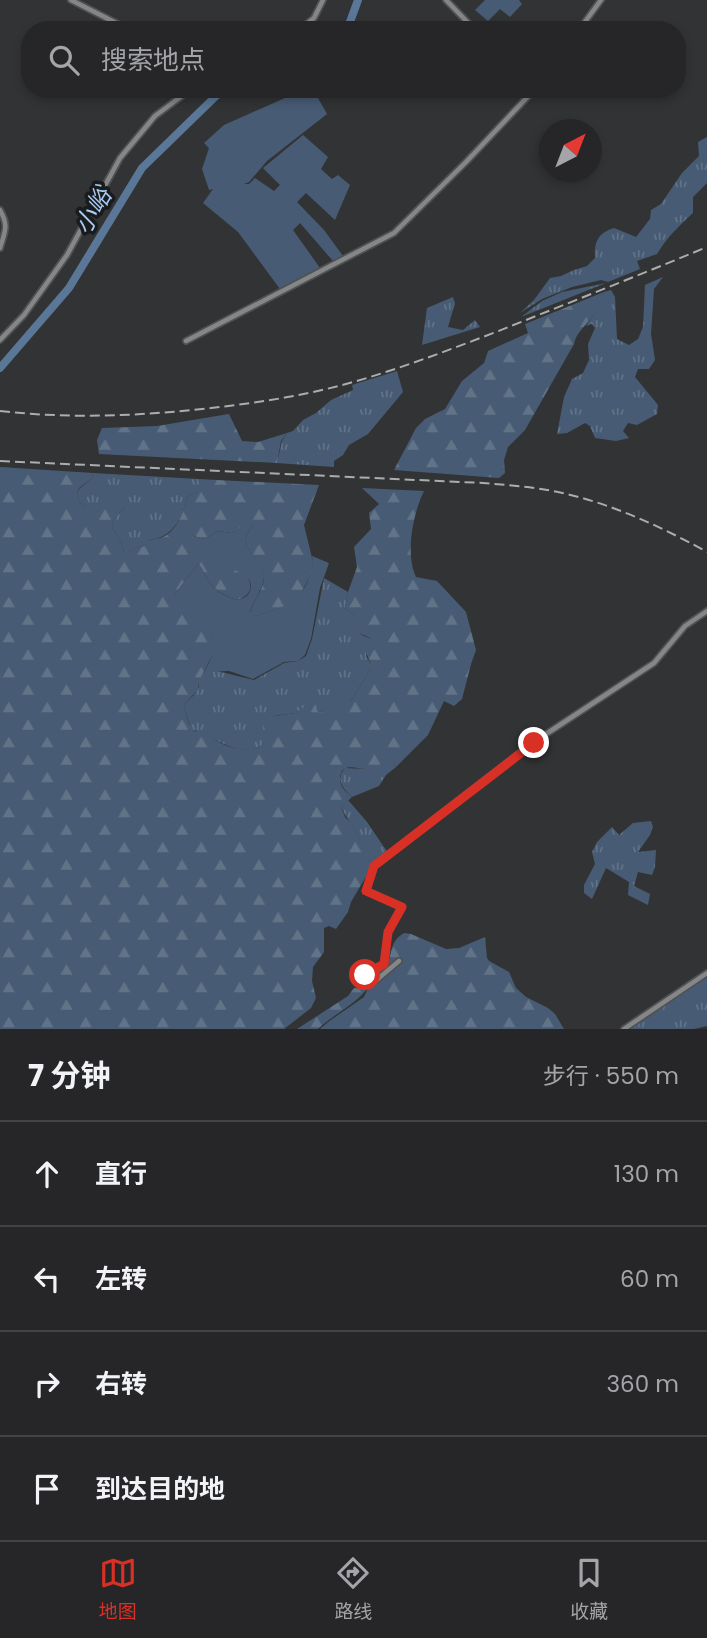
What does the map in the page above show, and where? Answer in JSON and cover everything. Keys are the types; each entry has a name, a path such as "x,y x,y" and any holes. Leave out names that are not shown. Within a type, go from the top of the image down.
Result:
{"street":[{"path":"71,0 112,21"},
{"path":"310,21 323,0"},
{"path":"446,0 466,21"},
{"path":"586,21 601,0"},
{"path":"0,340 24,315 67,255 120,158 155,116 179,98"},
{"path":"186,341 394,233 526,98"},
{"path":"0,210 7,227 0,248"},
{"path":"399,961 373,983 365,975 384,964 388,932 402,907 366,891 374,866 534,743 654,663 685,626 707,611"},
{"path":"624,1029 707,973"}],"green space":[{"path":"485,0 519,0 522,4 510,17 500,9 488,21 475,10"},
{"path":"285,98 318,98 327,114 267,161 249,182 244,184 249,184 255,178 274,191 280,185 263,168 303,135 328,157 321,169 332,179 338,175 350,185 335,220 306,193 297,202 324,230 343,256 333,261 300,223 293,230 320,268 280,289 238,232 203,203 213,189 209,190 202,169 209,148 204,143 224,125"},
{"path":"707,137 707,183 693,197 693,213 669,237 657,254 637,261 640,269 608,282 601,280 572,287 542,299 520,313 534,300 550,278 587,266 595,258 596,243 604,233 614,228 636,237 650,219 651,210 661,204 682,173 699,156 698,142"},
{"path":"663,277 654,289 651,334 655,360 649,369 638,369 635,377 658,405 657,414 637,425 628,423 623,431 629,438 616,441 595,438 590,426 585,423 567,433 557,434 564,397 572,379 583,373 589,360 588,344 595,328 592,324 586,326 604,292 611,290 615,297 617,339 629,345 638,339 643,327 645,285"},
{"path":"606,283 521,317 542,301 562,292"},
{"path":"604,292 594,314 577,336 525,430 508,447 504,460 505,473 499,478 394,470 416,428 425,419 445,409 462,381 484,363 488,351 528,333 525,324"},
{"path":"453,297 455,303 448,327 463,330 475,320 480,327 422,345 427,308"},
{"path":"397,371 403,392 368,434 349,445 343,455 334,461 334,467 277,463 282,441 287,433 293,431 303,420 331,400 353,390 352,385"},
{"path":"229,414 242,441 258,442 287,433 281,441 277,463 99,454 97,440 102,428 157,426"},
{"path":"0,467 93,473 92,478 79,488 77,495 80,503 85,507 111,503 125,508 112,527 121,541 124,553 145,546 146,542 163,537 172,530 182,514 187,497 201,487 198,479 319,485 304,525 313,562 312,572 298,598 286,606 256,616 250,613 264,577 246,542 252,527 250,523 232,533 218,531 205,539 190,535 249,580 248,594 237,600 214,587 198,564 175,594 209,625 215,641 214,652 199,681 198,690 184,707 189,724 195,732 206,733 227,746 239,749 263,745 265,739 262,723 275,716 296,713 309,703 316,705 317,711 324,712 337,697 350,701 353,698 371,668 366,653 371,638 356,632 355,617 345,608 357,567 354,547 371,529 369,513 379,504 362,488 424,491 412,534 413,568 416,577 437,581 466,612 476,650 462,699 454,706 444,701 428,735 396,767 394,764 373,769 349,767 341,772 341,784 352,797 341,807 368,851 371,868 336,929 329,926 324,928 324,952 313,967 312,981 316,998 311,1008 284,1029 0,1029"},
{"path":"93,473 198,479 202,487 187,497 183,512 170,531 149,540 145,546 124,553 121,541 112,527 116,517 125,508 85,507 80,503 77,495 79,489 92,478"},
{"path":"250,522 252,527 246,542 264,576 250,612 256,616 286,605 303,591 310,576 312,556 329,563 320,588 311,639 305,655 298,661 284,662 253,679 229,671 204,672 213,653 213,636 206,622 199,622 192,616 175,594 198,564 210,584 220,593 237,600 248,595 251,585 246,576 220,565 182,540 185,535 205,539 218,531 232,533"},
{"path":"324,578 348,592 345,608 355,617 359,633 371,638 366,656 371,668 353,698 324,712 300,710 274,716 263,745 256,748 243,750 231,747 191,729 184,707 199,687 198,681 204,672 213,670 254,680 284,663 298,661 306,656"},
{"path":"394,764 396,767 386,775 379,786 352,797 341,784 345,768 367,769"},
{"path":"348,800 388,853 371,868 363,843 341,807"},
{"path":"651,821 653,827 650,835 638,852 656,850 655,867 652,875 638,872 634,886 650,894 648,905 628,895 629,882 606,868 592,899 584,893 584,885 595,864 592,852 597,842 612,827 619,835 633,823"},
{"path":"404,933 446,949 459,948 485,937 489,961 509,972 516,988 526,997 548,1008 564,1029 320,1029 364,997 369,986 318,1029 297,1029 348,996 354,988 363,989 371,983 374,978 370,970 388,966 394,943"},
{"path":"707,973 707,1026 694,1029 626,1029"}],"waterway":[{"name":"小峪","path":"350,21 358,0"},
{"name":"小峪","path":"0,368 69,288 142,168 214,98"}],"railway":[{"path":"0,411 106,416 211,408 296,396 384,373 459,346 707,247"},
{"path":"0,461 530,487 616,509 653,524 707,552"}],"route":[{"path":"365,975 384,964 388,932 402,907 366,891 374,866 534,743"}]}
